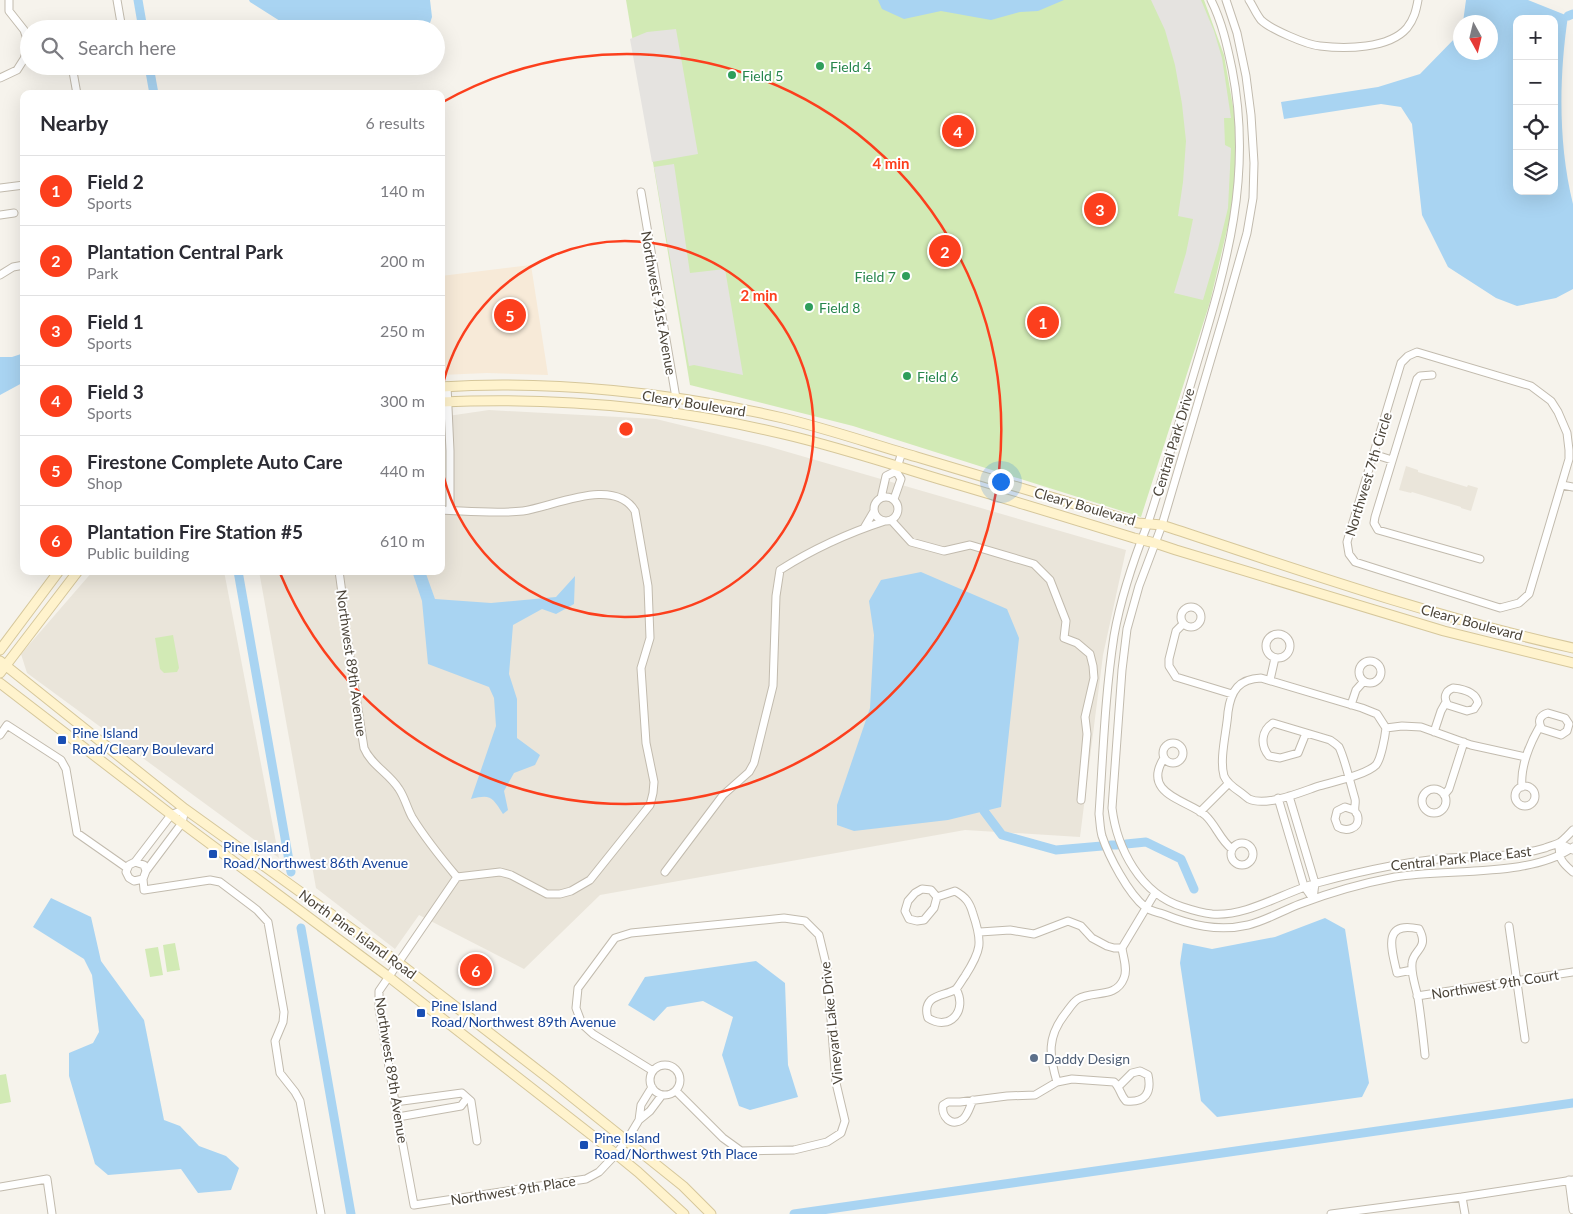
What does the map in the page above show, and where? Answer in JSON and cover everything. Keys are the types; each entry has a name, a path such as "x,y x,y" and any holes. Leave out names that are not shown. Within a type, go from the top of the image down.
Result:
{"street":[{"path":"8,0 9,12 20,25"},
{"path":"116,0 120,20"},
{"name":"Central Park Drive","path":"1212,0 1225,37 1238,108 1240,134 1238,200 1211,316 1114,634 1109,675 1099,814 1102,835 1114,865 1129,888 1146,908 1186,923 1220,928 1249,925 1313,899"},
{"name":"Central Park Drive","path":"1226,0 1237,33 1247,86 1254,155 1253,198 1247,233 1223,318 1162,525 1139,586 1127,629 1122,670 1112,808 1115,828 1127,856 1142,879 1155,893 1181,906 1212,914 1226,914 1252,908 1315,883"},
{"path":"1249,0 1261,20 1284,34 1318,46 1354,47 1386,42 1406,29 1415,16 1418,0"},
{"path":"0,78 17,70 20,65"},
{"path":"74,75 76,90"},
{"path":"0,188 20,186"},
{"name":"Northwest 91st Avenue","path":"641,192 676,398 674,414"},
{"path":"0,215 14,213"},
{"path":"0,275 20,266"},
{"name":"Northwest 7th Circle","path":"1412,353 1422,353 1531,386 1550,401 1564,424 1570,450 1562,485 1529,594 1519,603 1500,608 1355,562 1347,550 1347,542 1373,454 1401,363 1412,353"},
{"path":"1432,375 1420,376 1417,379 1374,517 1374,524 1378,530 1480,559"},
{"name":"Cleary Boulevard","path":"445,386 522,386 585,389 676,398 783,418 1138,523 1162,525 1336,583 1446,616 1573,648"},
{"name":"Cleary Boulevard","path":"445,402 571,403 674,414 782,434 1142,539 1444,631 1573,663"},
{"path":"445,410 450,451 450,510"},
{"path":"864,528 874,511 876,503 881,498 886,476 897,468 902,452"},
{"path":"1373,454 1392,460"},
{"path":"894,499 902,478 897,468"},
{"path":"1562,485 1573,487"},
{"path":"445,510 525,511 582,496 614,494 622,498 630,503 635,511 648,586 650,638 641,668 646,743 654,782 653,793 650,805 590,880 571,891 560,894 547,894 511,875 500,872 457,877"},
{"path":"665,872 723,795 749,772 754,763 773,686 776,596 780,570 805,554 897,515 899,509 894,499 888,497 881,498"},
{"path":"874,511 878,518 888,520 911,542 944,551 970,545 1034,564 1050,580 1066,621 1064,638 1077,643 1090,654 1093,666 1094,678 1085,717 1087,734 1081,800"},
{"path":"0,650 56,575"},
{"path":"2,667 75,575"},
{"name":"Northwest 89th Avenue","path":"339,575 344,619 364,748 371,761 398,787 406,800 411,815 438,854 457,877 379,991 379,1008 414,1205"},
{"path":"1182,624 1176,631 1169,659 1169,666 1172,672 1176,677 1232,694"},
{"path":"1270,680 1275,658"},
{"name":"North Pine Island Road","path":"2,667 185,809 399,963 627,1140 683,1186 711,1214"},
{"path":"1261,678 1377,714 1386,728 1377,763 1370,770 1289,796 1266,801 1250,799 1229,783 1224,776 1223,760 1232,694 1247,679 1261,678"},
{"path":"1351,705 1356,690 1364,681"},
{"name":"North Pine Island Road","path":"0,683 182,823 389,977 616,1154 684,1214"},
{"path":"1434,732 1446,702 1445,695 1447,692 1453,688 1473,693 1478,699 1474,709 1467,711 1448,705 1446,702"},
{"path":"1306,733 1298,753 1280,758 1269,756 1265,751 1263,735 1268,727 1273,724 1306,733 1335,743 1339,748 1356,803 1354,810"},
{"path":"0,734 7,725 61,760 66,769 77,832 127,868"},
{"path":"1386,728 1402,726 1421,727 1464,742 1526,757"},
{"path":"1522,787 1521,778 1526,757 1533,737 1540,726"},
{"path":"1444,795 1449,789 1464,742"},
{"path":"1164,758 1158,771 1159,782 1162,788 1170,796 1205,815 1224,843 1232,850"},
{"path":"1200,812 1229,783"},
{"path":"1289,796 1315,883 1313,899"},
{"path":"1278,798 1304,886 1313,899"},
{"path":"127,868 135,862 171,814 185,809"},
{"path":"185,809 182,823 146,871 143,879 144,890 210,880 220,882 257,910 268,922 284,1012 283,1022 275,1041 280,1073 295,1092 300,1102 320,1214"},
{"name":"Central Park Place East","path":"1315,883 1386,866 1434,859 1529,853 1559,843 1573,830"},
{"path":"1573,848 1559,843 1559,856 1564,864 1573,872"},
{"name":"Central Park Place East","path":"1313,899 1396,877 1532,865 1559,856 1573,848"},
{"path":"135,862 144,865 146,871"},
{"path":"127,868 127,875 131,880 137,882 143,879"},
{"path":"922,888 931,890 937,897 934,908 924,920 909,919 905,911 908,901 915,893 922,888"},
{"path":"937,897 955,892 964,896 970,905 980,932 980,946 975,960 956,989 931,1000 927,1006 928,1018 933,1021 948,1021 958,1014 960,1001 956,989"},
{"path":"1057,1082 1050,1052 1052,1037 1057,1024 1076,1000 1091,994 1104,994 1119,985 1124,978 1126,970 1122,948 1155,893"},
{"name":"Vineyard Lake Drive","path":"653,1071 592,1034 582,1024 576,1008 578,988 615,938 631,933 784,918 805,921 819,935 827,968 836,1083 845,1121 841,1133 827,1142 794,1150 741,1152 723,1138 676,1091"},
{"path":"980,932 1010,930 1034,934 1068,922 1081,926 1092,938 1107,946 1122,948"},
{"path":"1509,926 1525,1039"},
{"path":"1412,970 1397,973 1391,939 1397,930 1413,928 1418,929 1422,934 1420,950 1412,959 1412,970 1418,996 1425,1055"},
{"name":"Northwest 9th Court","path":"1418,996 1573,972"},
{"path":"661,1066 671,1066 675,1069 680,1077 676,1091 672,1094 662,1095 657,1093 652,1087 650,1080 653,1071 661,1066"},
{"path":"972,1100 1035,1095 1057,1082 1072,1079 1114,1082 1118,1086 1120,1095 1126,1101 1135,1102 1142,1099 1148,1092 1150,1083 1148,1075 1140,1071 1132,1073 1118,1086"},
{"path":"639,1120 641,1105 652,1087"},
{"path":"395,1102 462,1093 471,1101 477,1141"},
{"path":"627,1140 639,1120 650,1112 662,1095"},
{"path":"398,1117 461,1106 468,1098"},
{"name":"Northwest 9th Place","path":"414,1205 586,1179 599,1172 627,1140"},
{"path":"0,1187 47,1179 52,1214"},
{"path":"1331,1214 1462,1197 1571,1180 1573,1210"},
{"path":"1462,1197 1465,1214"}],"shaded area":[{"path":"1151,0 1201,0 1214,31 1222,58 1231,118 1224,118 1225,145 1231,148 1228,208 1203,300 1174,293 1186,253 1193,219 1178,216 1186,141 1182,104 1175,65 1165,30"},
{"path":"676,29 698,154 652,162 630,39 647,32"},
{"path":"674,164 690,273 725,269 743,375 694,365 689,366 654,167"},
{"path":"531,265 548,375 487,373 445,375 445,276"},
{"path":"489,410 656,419 767,446 1126,550 1103,655 1080,837 965,830 600,895 524,969 419,915 395,949 316,888 260,575 445,575 445,416"},
{"path":"1406,466 1418,470 1418,472 1467,487 1468,485 1478,488 1471,511 1412,492 1399,490"},
{"path":"90,575 225,575 279,858 27,673 21,654"}],"green space":[{"path":"626,0 1204,0 1224,55 1237,129 1234,200 1210,302 1141,517 853,426 690,385"},
{"path":"173,635 179,668 177,672 164,673 160,669 155,638"},
{"path":"175,943 180,970 167,972 163,945"},
{"path":"158,947 163,975 150,977 145,949"},
{"path":"6,1074 11,1102 0,1104 0,1075"}],"water":[{"path":"249,0 430,0 432,17 431,20 278,20"},
{"path":"878,0 1064,0 1038,11 1020,12 991,20 941,11 904,19 882,9"},
{"path":"1466,0 1528,0 1568,16 1563,63 1562,134 1573,204 1573,289 1556,298 1517,306 1496,298 1448,267 1422,215 1412,124 1401,107 1381,104 1284,119 1281,102 1378,87 1420,74 1453,40 1453,60 1498,60 1498,15 1464,15"},
{"path":"20,354 20,384 0,395 0,357 12,357"},
{"path":"921,572 1007,609 1019,638 1001,807 948,820 854,831 837,825 837,805 870,708 874,635 869,601 881,580"},
{"path":"413,575 426,575 435,599 491,603 556,597 575,576 574,604 556,614 542,609 513,625 509,674 517,699 517,738 540,755 535,765 514,773 504,791 508,810 503,814 490,798 471,799 496,726 494,698 489,687 428,664 422,601"},
{"path":"51,898 91,917 101,961 144,1020 164,1120 180,1126 199,1146 226,1156 239,1168 231,1190 198,1193 181,1169 108,1175 95,1164 69,1076 69,1053 93,1043 99,1032 92,975 84,959 33,927"},
{"path":"1325,918 1345,929 1369,1083 1362,1097 1217,1117 1201,1101 1180,963 1183,943 1212,949 1275,937"},
{"path":"756,961 785,983 788,1065 798,1097 750,1110 739,1106 722,1055 733,1017 703,1001 667,1007 654,1021 628,1005 645,977"}],"waterway":[{"path":"138,0 141,20"},
{"path":"1568,16 1573,14"},
{"path":"151,75 153,90"},
{"path":"239,575 291,872"},
{"path":"984,811 1002,835 1056,850 1102,846"},
{"path":"1126,844 1146,842 1181,859 1194,889"},
{"path":"1111,845 1117,845"},
{"path":"301,928 351,1214"},
{"path":"794,1214 1573,1103"}],"place":[{"name":"Field 4","path":"820,66"},
{"name":"Field 5","path":"732,75"},
{"name":"Field 3","path":"958,131"},
{"name":"Field 1","path":"1100,209"},
{"name":"Plantation Central Park","path":"945,251"},
{"name":"Field 7","path":"906,276"},
{"name":"Field 8","path":"809,307"},
{"name":"Firestone Complete Auto Care","path":"510,315"},
{"name":"Field 2","path":"1043,322"},
{"name":"Field 6","path":"907,376"},
{"name":"Pine Island Road/Cleary Boulevard","path":"62,740"},
{"name":"Pine Island Road/Northwest 86th Avenue","path":"213,854"},
{"name":"Plantation Fire Station #5","path":"476,970"},
{"name":"Pine Island Road/Northwest 89th Avenue","path":"421,1013"},
{"name":"Daddy Design","path":"1034,1058"},
{"name":"Pine Island Road/Northwest 9th Place","path":"584,1145"}]}
